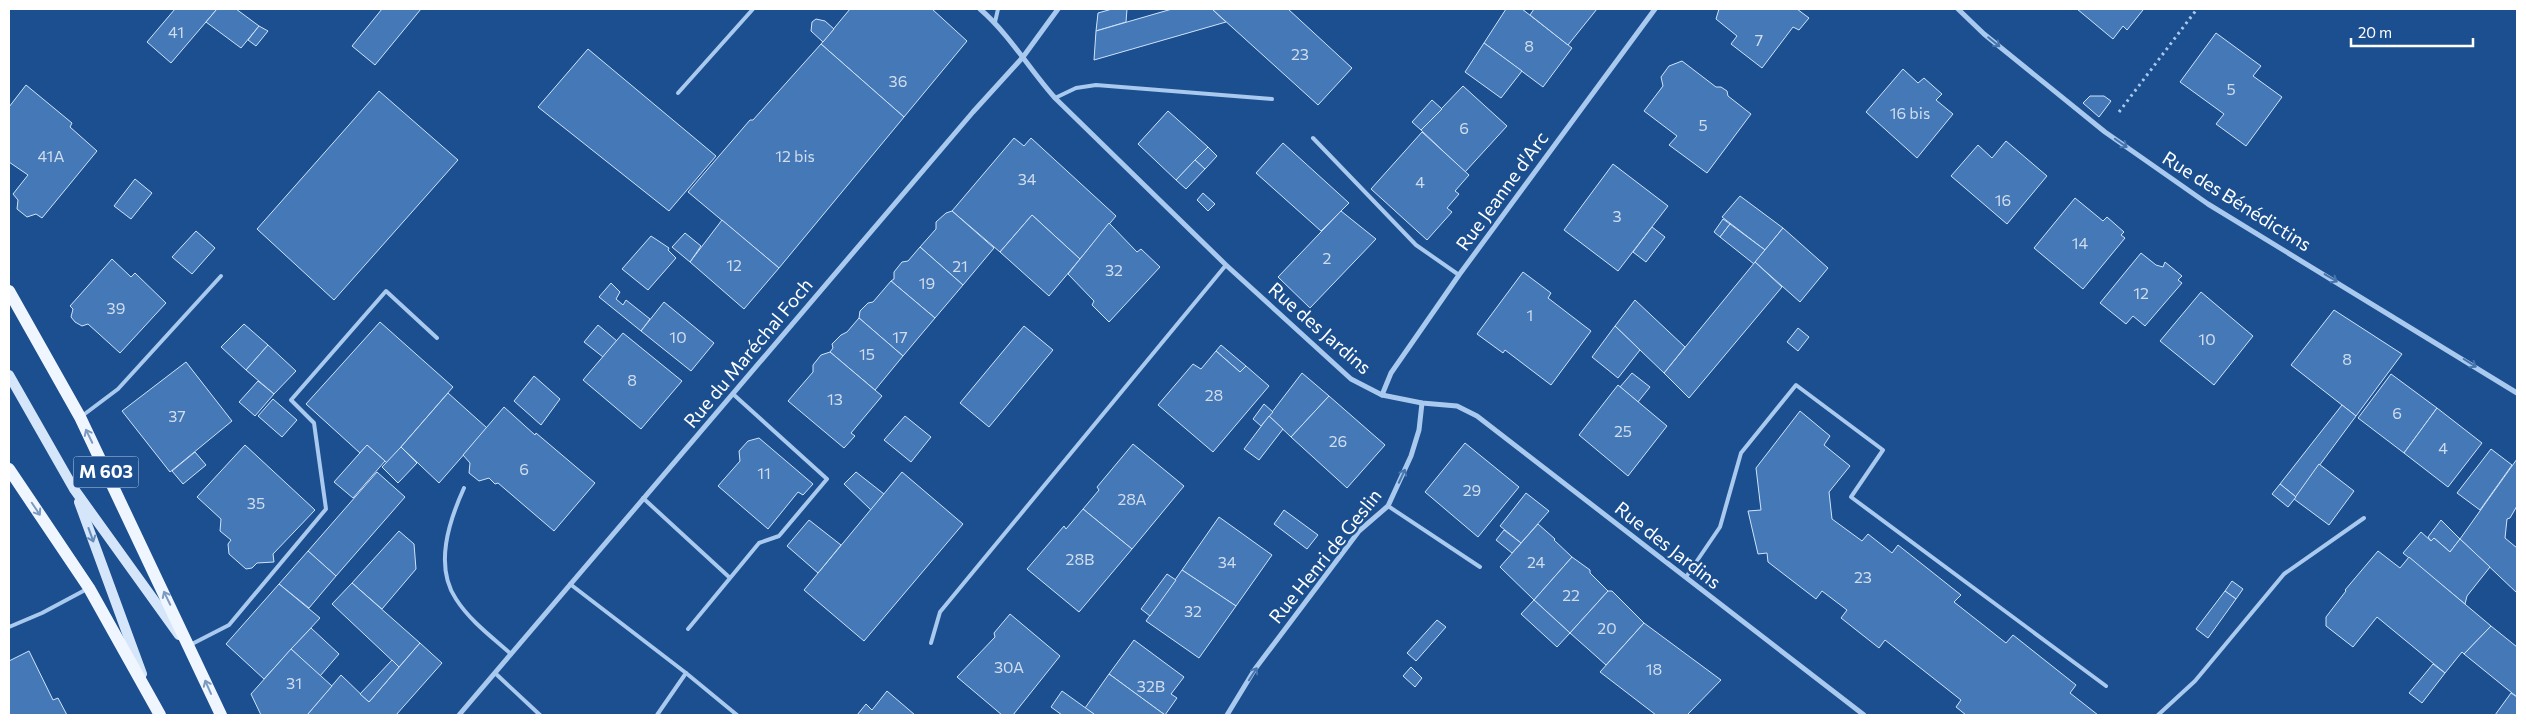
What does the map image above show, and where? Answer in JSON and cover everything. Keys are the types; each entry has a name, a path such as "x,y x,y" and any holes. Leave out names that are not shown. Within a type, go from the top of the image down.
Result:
{"main road":[{"name":"M 603","path":"9,291 80,417 221,715"},
{"path":"9,375 74,489 195,658"},
{"path":"9,469 89,588 150,694 160,715"},
{"path":"74,489 150,694"}],"street":[{"name":"Rue des Jardins","path":"980,9 995,22 1055,98 1226,265 1352,379 1382,395 1422,404 1456,406 1477,416 1864,715"},
{"name":"Rue du Maréchal Foch","path":"459,715 966,120 1023,57 1058,9"},
{"name":"Rue Jeanne d'Arc","path":"1382,395 1391,374 1459,275 1655,9"},
{"name":"Rue des Bénédictins","path":"1958,9 1984,34 2104,132 2208,204 2517,393"},
{"name":"Rue Henri de Geslin","path":"1227,715 1255,669 1359,531 1388,506 1411,456 1419,430 1422,404"}],"lane":[{"path":"678,93 753,9"},
{"path":"995,22 998,9"},
{"path":"1055,98 1076,88 1096,85 1272,100"},
{"path":"1313,138 1416,244 1459,275"},
{"path":"931,643 940,612 1226,265"},
{"path":"80,417 118,389 220,276"},
{"path":"189,645 229,625 326,509 314,423 292,400 386,291 438,338"},
{"path":"1686,577 1720,528 1741,453 1796,385 1883,450 1852,498 2106,686"},
{"path":"688,629 759,543 778,536 827,479 733,394"},
{"path":"464,488 451,516 446,546 446,574 455,598 472,618 511,654"},
{"path":"644,498 729,577"},
{"path":"1388,506 1480,567"},
{"path":"2158,715 2195,682 2284,574 2364,518"},
{"path":"570,584 686,672 737,715"},
{"path":"9,626 42,613 89,588"},
{"path":"657,715 686,672"},
{"path":"495,673 540,715"}],"path":[{"path":"2104,132 2196,9"}],"building":[{"path":"175,9 217,9 171,63 147,42"},
{"path":"217,9 236,9 259,26 241,48 206,22"},
{"path":"382,9 421,9 375,65 352,46"},
{"path":"850,9 932,9 967,41 904,117 821,44"},
{"path":"1112,9 1127,9 1126,22 1096,31 1098,13"},
{"path":"1172,9 1212,9 1226,22 1094,60 1096,31"},
{"path":"1212,9 1288,9 1352,68 1318,105"},
{"path":"1506,9 1522,9 1572,48 1543,87 1484,43"},
{"path":"1534,9 1597,9 1568,45 1530,15"},
{"path":"1719,9 1797,9 1809,18 1799,30 1793,27 1762,68 1731,44 1737,36 1716,19"},
{"path":"2077,9 2143,10 2127,30 2123,26 2113,39"},
{"path":"816,19 825,21 834,29 823,42 811,31 812,22"},
{"path":"259,26 268,31 256,46 248,40"},
{"path":"2216,33 2261,66 2253,76 2282,97 2246,146 2216,124 2224,114 2180,82"},
{"path":"1484,43 1522,71 1501,98 1465,72"},
{"path":"821,44 904,117 779,268 688,192 750,120 753,120"},
{"path":"588,49 716,156 669,211 538,107"},
{"path":"1682,61 1716,87 1721,87 1727,91 1728,96 1751,114 1707,173 1669,145 1677,136 1644,111 1663,86 1661,77 1669,66"},
{"path":"1903,69 1918,83 1924,78 1942,94 1936,100 1953,114 1917,158 1866,112"},
{"path":"26,85 72,123 70,127 97,151 42,218 36,214 27,217 17,209 18,200 13,194 28,175 9,162 9,107"},
{"path":"1463,86 1507,126 1465,172 1421,130"},
{"path":"379,91 458,160 334,300 257,229"},
{"path":"2090,96 2104,96 2111,101 2099,117 2083,103"},
{"path":"1432,100 1442,109 1421,130 1412,122"},
{"path":"1168,111 1208,147 1176,180 1138,144"},
{"path":"1422,132 1469,175 1455,191 1459,194 1447,208 1452,212 1427,240 1371,189"},
{"path":"1014,138 1024,146 1031,138 1116,216 1080,259 1032,215 1000,252 952,211"},
{"path":"2006,141 2047,176 2007,224 1951,176 1978,145 1992,158"},
{"path":"1283,143 1349,203 1321,231 1256,173"},
{"path":"1208,147 1217,156 1205,169 1195,160"},
{"path":"1195,160 1205,169 1186,189 1176,180"},
{"path":"1613,164 1668,206 1618,271 1564,230"},
{"path":"135,179 152,193 131,219 114,206"},
{"path":"1203,193 1215,204 1208,211 1197,200"},
{"path":"1740,196 1783,228 1765,250 1722,217"},
{"path":"2075,198 2103,221 2107,217 2124,232 2121,235 2125,238 2083,289 2034,248"},
{"path":"952,211 994,248 963,285 920,247 936,229 936,222 946,213"},
{"path":"1341,211 1376,239 1310,308 1278,277"},
{"path":"1032,215 1080,259 1049,296 1000,252"},
{"path":"1723,219 1730,224 1720,237 1714,232"},
{"path":"722,220 779,268 744,309 690,262"},
{"path":"1109,223 1137,252 1141,249 1160,267 1109,322 1092,305 1094,301 1068,274"},
{"path":"1730,224 1765,250 1754,264 1720,237"},
{"path":"1652,227 1665,237 1646,262 1633,252"},
{"path":"1783,228 1828,268 1800,302 1755,262"},
{"path":"196,231 215,248 192,274 172,257"},
{"path":"685,233 701,246 690,262 672,247"},
{"path":"651,236 669,248 668,250 676,258 648,290 622,269"},
{"path":"920,247 963,285 935,318 891,281 894,279 894,272 902,262 908,261"},
{"path":"2141,253 2156,265 2163,267 2165,262 2182,276 2178,280 2182,283 2145,326 2133,316 2126,324 2100,303"},
{"path":"112,259 131,277 135,273 166,303 120,353 88,324 82,326 75,322 71,317 73,309 70,306"},
{"path":"1755,262 1782,287 1689,398 1664,373"},
{"path":"1523,272 1551,293 1548,298 1591,331 1551,385 1505,350 1503,353 1477,334"},
{"path":"891,281 935,318 903,356 859,318 860,311 868,303 873,302"},
{"path":"611,283 620,292 616,299 623,305 626,300 650,319 641,331 599,297"},
{"path":"2201,292 2253,336 2214,385 2160,341"},
{"path":"1635,300 1685,347 1664,373 1615,326"},
{"path":"664,302 714,343 691,371 641,331"},
{"path":"2334,310 2402,354 2356,416 2291,365"},
{"path":"859,318 903,356 875,390 830,352 833,348 832,344 847,332"},
{"path":"380,322 453,387 387,463 367,445 360,453 306,404"},
{"path":"244,324 268,345 246,370 221,347"},
{"path":"598,325 617,341 603,357 584,342"},
{"path":"1024,326 1053,350 989,427 960,403"},
{"path":"1615,326 1640,350 1618,378 1592,357"},
{"path":"1798,328 1809,337 1798,351 1787,342"},
{"path":"623,333 682,381 641,429 583,380"},
{"path":"268,345 296,371 274,394 246,370"},
{"path":"1221,345 1246,366 1240,372 1216,351"},
{"path":"1216,351 1240,372 1246,366 1269,386 1213,452 1158,405 1193,364 1201,369"},
{"path":"830,352 882,396 851,433 855,436 844,448 788,401 813,372 813,365 821,355"},
{"path":"186,362 232,421 170,472 122,411"},
{"path":"1302,373 1329,396 1291,437 1269,416"},
{"path":"1632,373 1650,387 1638,402 1620,387"},
{"path":"2391,374 2437,408 2404,453 2358,418"},
{"path":"534,376 560,399 541,425 514,401"},
{"path":"258,381 274,394 255,416 239,402"},
{"path":"1618,385 1667,426 1628,476 1579,435"},
{"path":"448,393 487,428 439,483 401,447"},
{"path":"1329,396 1385,445 1347,488 1291,437"},
{"path":"273,399 297,420 282,437 258,416"},
{"path":"1264,404 1273,412 1261,426 1253,419"},
{"path":"2342,405 2356,416 2296,497 2280,484"},
{"path":"504,407 535,435 536,433 595,483 554,531 498,483 495,484 489,478 479,481 469,473 470,463 463,455"},
{"path":"2437,408 2482,443 2448,487 2404,453"},
{"path":"1800,411 1830,436 1824,445 1850,466 1829,492 1832,519 1862,541 1868,534 1892,553 1898,545 1961,595 1954,602 2006,643 2013,635 2076,685 2070,693 2098,715 1966,715 1956,707 1961,700 1885,640 1879,648 1841,618 1847,610 1822,591 1816,599 1768,562 1767,553 1758,554 1748,511 1761,510 1756,468"},
{"path":"905,416 931,437 911,462 884,440"},
{"path":"1269,416 1283,429 1259,460 1244,449"},
{"path":"759,438 813,484 803,495 798,492 768,529 718,486 740,461 739,451 748,441"},
{"path":"1465,443 1519,487 1478,537 1425,492"},
{"path":"1133,444 1184,486 1132,549 1083,509 1099,490 1097,487"},
{"path":"245,445 315,510 273,554 274,562 257,563 252,568 246,569 229,554 228,544 231,540 220,531 221,519 197,497"},
{"path":"367,445 385,461 353,498 334,482"},
{"path":"401,447 417,463 398,483 382,467"},
{"path":"2491,449 2512,465 2480,510 2457,493"},
{"path":"195,452 206,465 183,484 172,471"},
{"path":"2517,459 2517,506 2510,518 2507,519 2505,538 2517,548 2517,593 2460,539"},
{"path":"2319,464 2354,491 2329,525 2294,499"},
{"path":"377,472 405,497 336,576 308,551"},
{"path":"856,472 884,494 871,510 844,484"},
{"path":"902,472 963,524 864,641 804,590"},
{"path":"2280,484 2296,497 2288,507 2272,494"},
{"path":"1526,493 1549,511 1521,543 1500,526"},
{"path":"1083,509 1132,549 1079,612 1027,569 1064,526 1066,529"},
{"path":"1284,510 1318,535 1307,549 1274,524"},
{"path":"1219,517 1272,555 1236,606 1182,570"},
{"path":"809,520 841,545 818,573 787,546"},
{"path":"2441,520 2460,539 2450,552 2434,538 2431,541 2428,537"},
{"path":"1538,524 1572,557 1534,600 1500,567"},
{"path":"1504,530 1521,543 1512,553 1496,540"},
{"path":"399,531 414,544 416,569 382,609 352,583"},
{"path":"2421,532 2431,541 2434,538 2450,552 2460,539 2490,567 2467,596 2465,604 2403,553"},
{"path":"308,551 336,576 309,608 279,584"},
{"path":"2378,551 2400,568 2409,557 2491,626 2464,654 2462,652 2445,673 2377,617 2353,647 2326,626 2326,617 2345,590"},
{"path":"1572,557 1590,570 1590,573 1608,591 1570,633 1534,600"},
{"path":"1182,570 1236,606 1199,658 1146,621"},
{"path":"1167,574 1176,580 1150,616 1141,609"},
{"path":"2232,581 2243,589 2236,599 2225,591"},
{"path":"352,583 420,643 399,667 332,604"},
{"path":"279,584 320,618 264,679 226,644"},
{"path":"1608,591 1612,591 1644,623 1606,665 1570,633"},
{"path":"2225,591 2236,599 2208,638 2196,629"},
{"path":"1534,600 1570,633 1557,647 1521,614"},
{"path":"1010,614 1060,656 1013,715 1002,715 957,677 995,637 994,633"},
{"path":"1437,620 1446,627 1416,661 1407,653"},
{"path":"1644,623 1721,680 1687,715 1656,715 1600,672"},
{"path":"2491,626 2517,647 2517,697 2464,654"},
{"path":"311,628 339,654 320,676 291,649"},
{"path":"1134,640 1184,677 1171,694 1177,698 1165,715 1109,674"},
{"path":"420,643 442,663 396,715 307,715 341,675 369,702"},
{"path":"291,649 332,686 307,715 261,715 251,694"},
{"path":"29,651 53,700 58,698 67,715 9,715 9,661"},
{"path":"392,660 399,667 369,702 360,694"},
{"path":"2433,664 2445,673 2422,703 2409,693"},
{"path":"1411,667 1422,678 1415,687 1403,676"},
{"path":"1109,674 1165,715 1095,715 1085,708"},
{"path":"887,691 915,715 857,715 866,704 872,710"},
{"path":"1062,691 1094,714 1062,715 1051,707"},
{"path":"2511,693 2517,697 2517,715 2495,715"}]}
